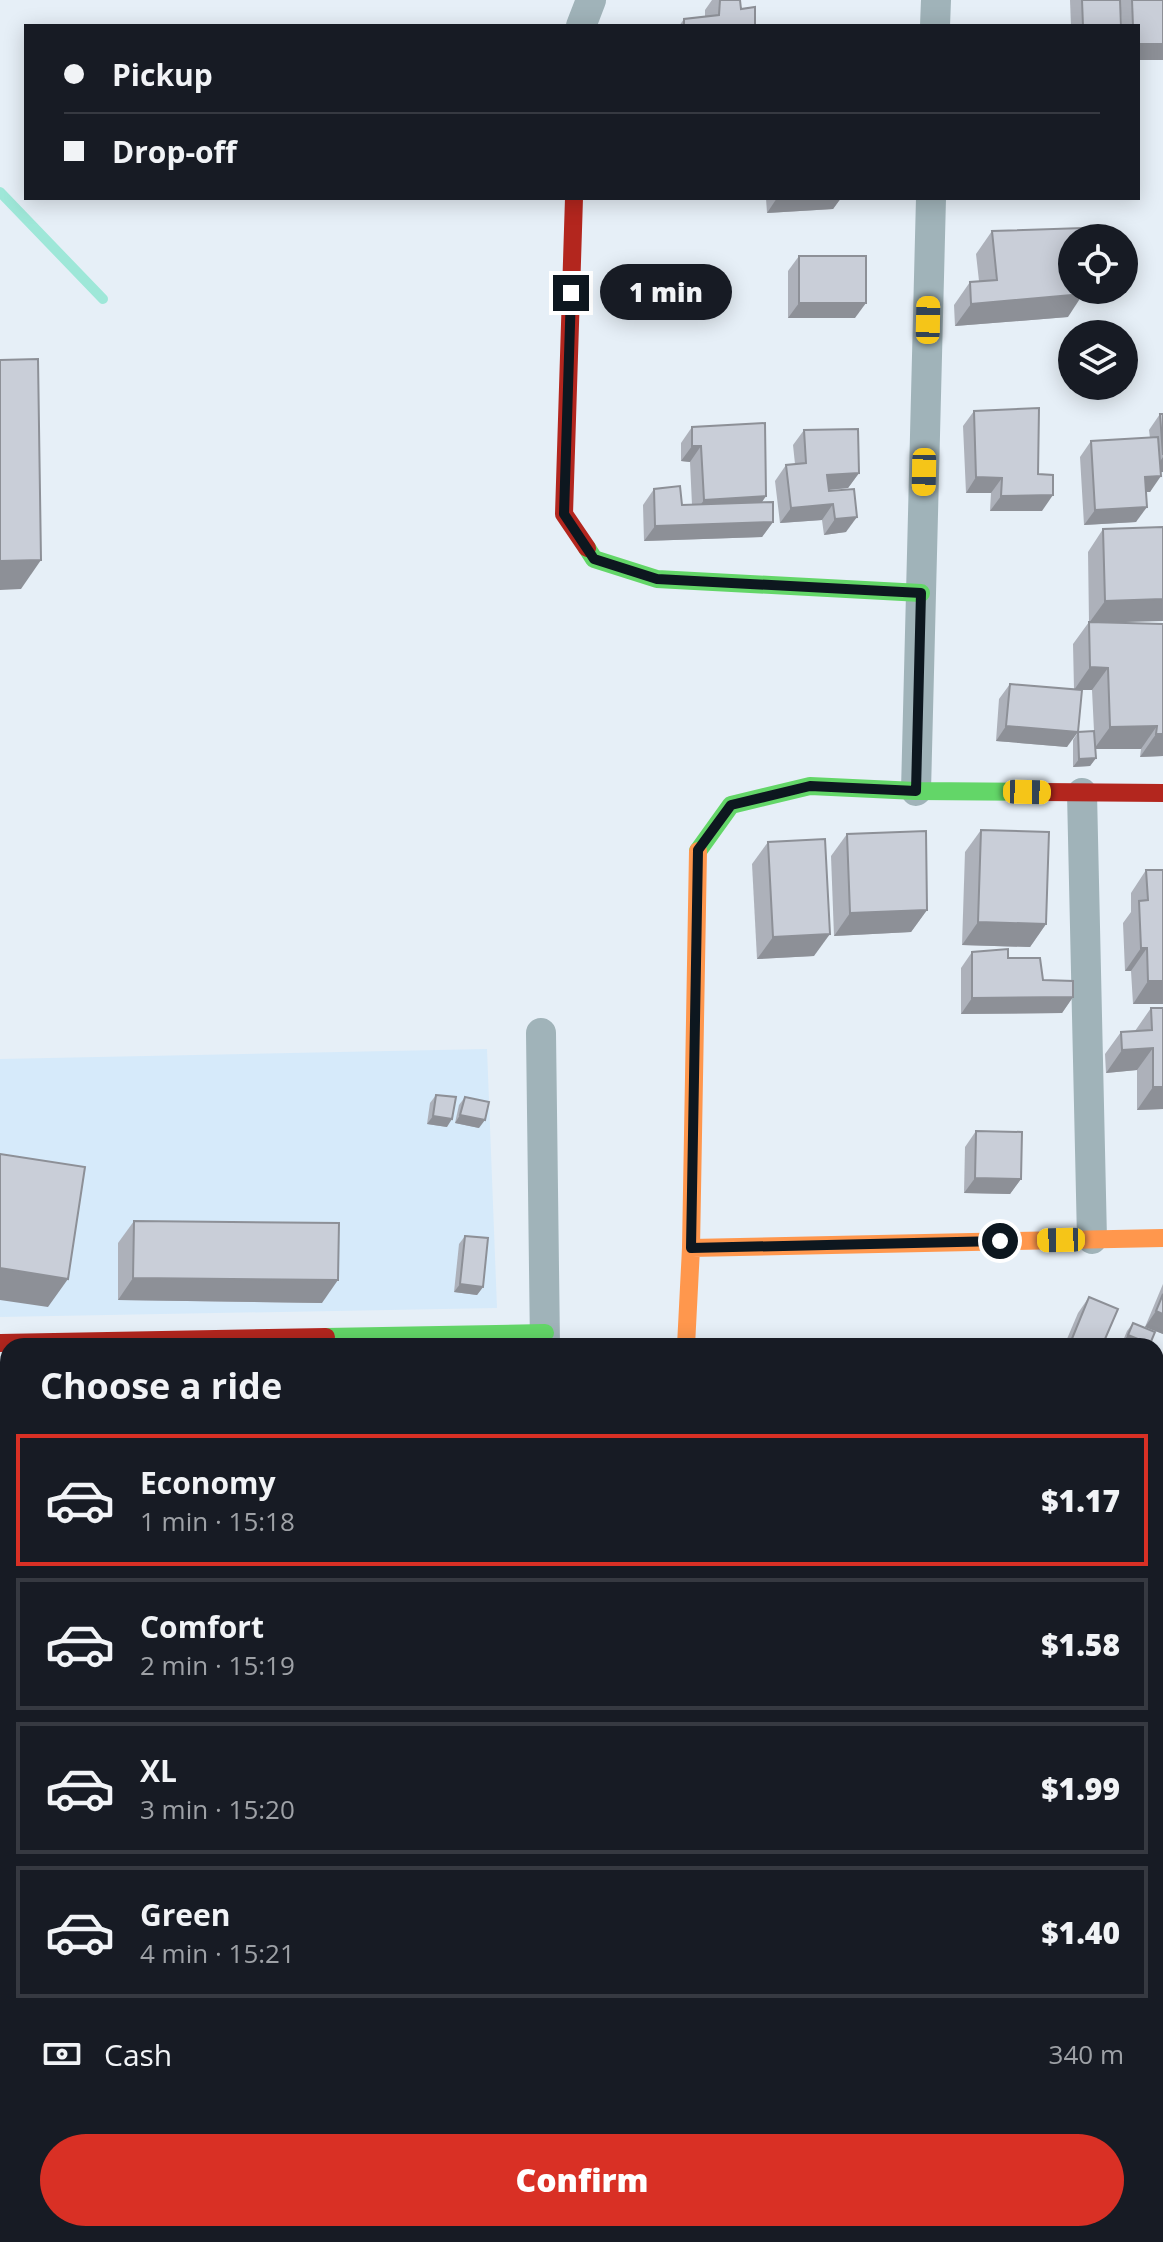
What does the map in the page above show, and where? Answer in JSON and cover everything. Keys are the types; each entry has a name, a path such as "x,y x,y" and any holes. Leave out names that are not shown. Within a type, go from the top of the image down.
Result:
{"street":[{"path":"582,24 591,0"},
{"path":"935,24 936,0"},
{"path":"574,200 564,514 594,559 657,579 921,593"},
{"path":"916,791 931,200"},
{"path":"686,1338 691,1248 698,850 731,805 810,786 916,791 1163,793"},
{"path":"1082,793 1092,1239"},
{"path":"541,1033 545,1338"},
{"path":"691,1248 1163,1238"}],"shaded area":[{"path":"487,1049 497,1308 0,1317 0,1059"}],"building":[{"path":"720,0 740,0 741,9 755,7 755,24 684,24 684,19 719,15"},
{"path":"1082,0 1120,0 1121,24 1083,24"},
{"path":"1132,0 1163,0 1163,44 1140,44 1140,24 1133,24"},
{"path":"1058,229 1058,296 971,304 970,282 997,280 992,231"},
{"path":"799,256 866,256 866,303 799,303"},
{"path":"38,359 41,560 0,561 0,360"},
{"path":"1039,408 1038,474 1053,475 1053,495 1001,496 1002,478 976,477 974,411"},
{"path":"1160,414 1163,414 1163,455"},
{"path":"765,423 766,496 704,500 701,446 692,446 692,427"},
{"path":"858,429 859,473 827,475 829,491 854,489 857,517 835,519 833,504 791,508 786,465 806,463 804,430"},
{"path":"1158,437 1161,476 1145,477 1147,507 1095,510 1091,441"},
{"path":"680,486 682,505 773,502 773,522 655,526 654,489"},
{"path":"1163,527 1163,599 1105,601 1103,529"},
{"path":"1089,622 1163,624 1163,734 1156,734 1157,726 1110,727 1108,668 1090,667"},
{"path":"1010,684 1082,690 1078,732 1006,726"},
{"path":"1094,731 1096,758 1079,759 1078,732"},
{"path":"981,830 1049,832 1046,924 978,922"},
{"path":"926,831 927,910 850,913 847,834"},
{"path":"825,839 830,934 773,937 768,842"},
{"path":"1146,870 1163,870 1163,981 1148,981 1147,948 1141,948 1139,901 1148,900"},
{"path":"1008,949 1008,958 1040,958 1043,980 1073,981 1073,997 972,998 972,952"},
{"path":"1151,1008 1163,1008 1163,1087 1153,1087 1153,1048 1122,1050 1121,1032 1152,1030"},
{"path":"436,1095 456,1097 452,1119 433,1116"},
{"path":"465,1097 489,1102 485,1120 460,1115"},
{"path":"976,1131 1022,1132 1021,1179 975,1178"},
{"path":"0,1154 85,1167 68,1279 0,1268"},
{"path":"134,1221 339,1223 338,1280 133,1278"},
{"path":"465,1236 488,1238 483,1287 460,1284"},
{"path":"1163,1294 1163,1314 1156,1311"},
{"path":"1089,1297 1118,1309 1105,1338 1072,1338"},
{"path":"1133,1323 1155,1332 1152,1338 1128,1335"}],"waterway":[{"path":"0,192 103,299"}],"traffic: fast":[{"path":"587,548 594,559 657,579 921,593"},
{"path":"698,851 731,805 810,786 1042,792"},
{"path":"326,1337 545,1333"}],"traffic: slow":[{"path":"691,1248 698,851"},
{"path":"686,1338 691,1248 1163,1238"}],"traffic: jam":[{"path":"574,200 564,514 587,548"},
{"path":"1042,792 1163,793"},
{"path":"272,1338 326,1337"}],"route":[{"path":"571,293 564,514 594,559 657,579 921,593 916,791 810,786 731,805 698,850 691,1248 1000,1241"}]}
